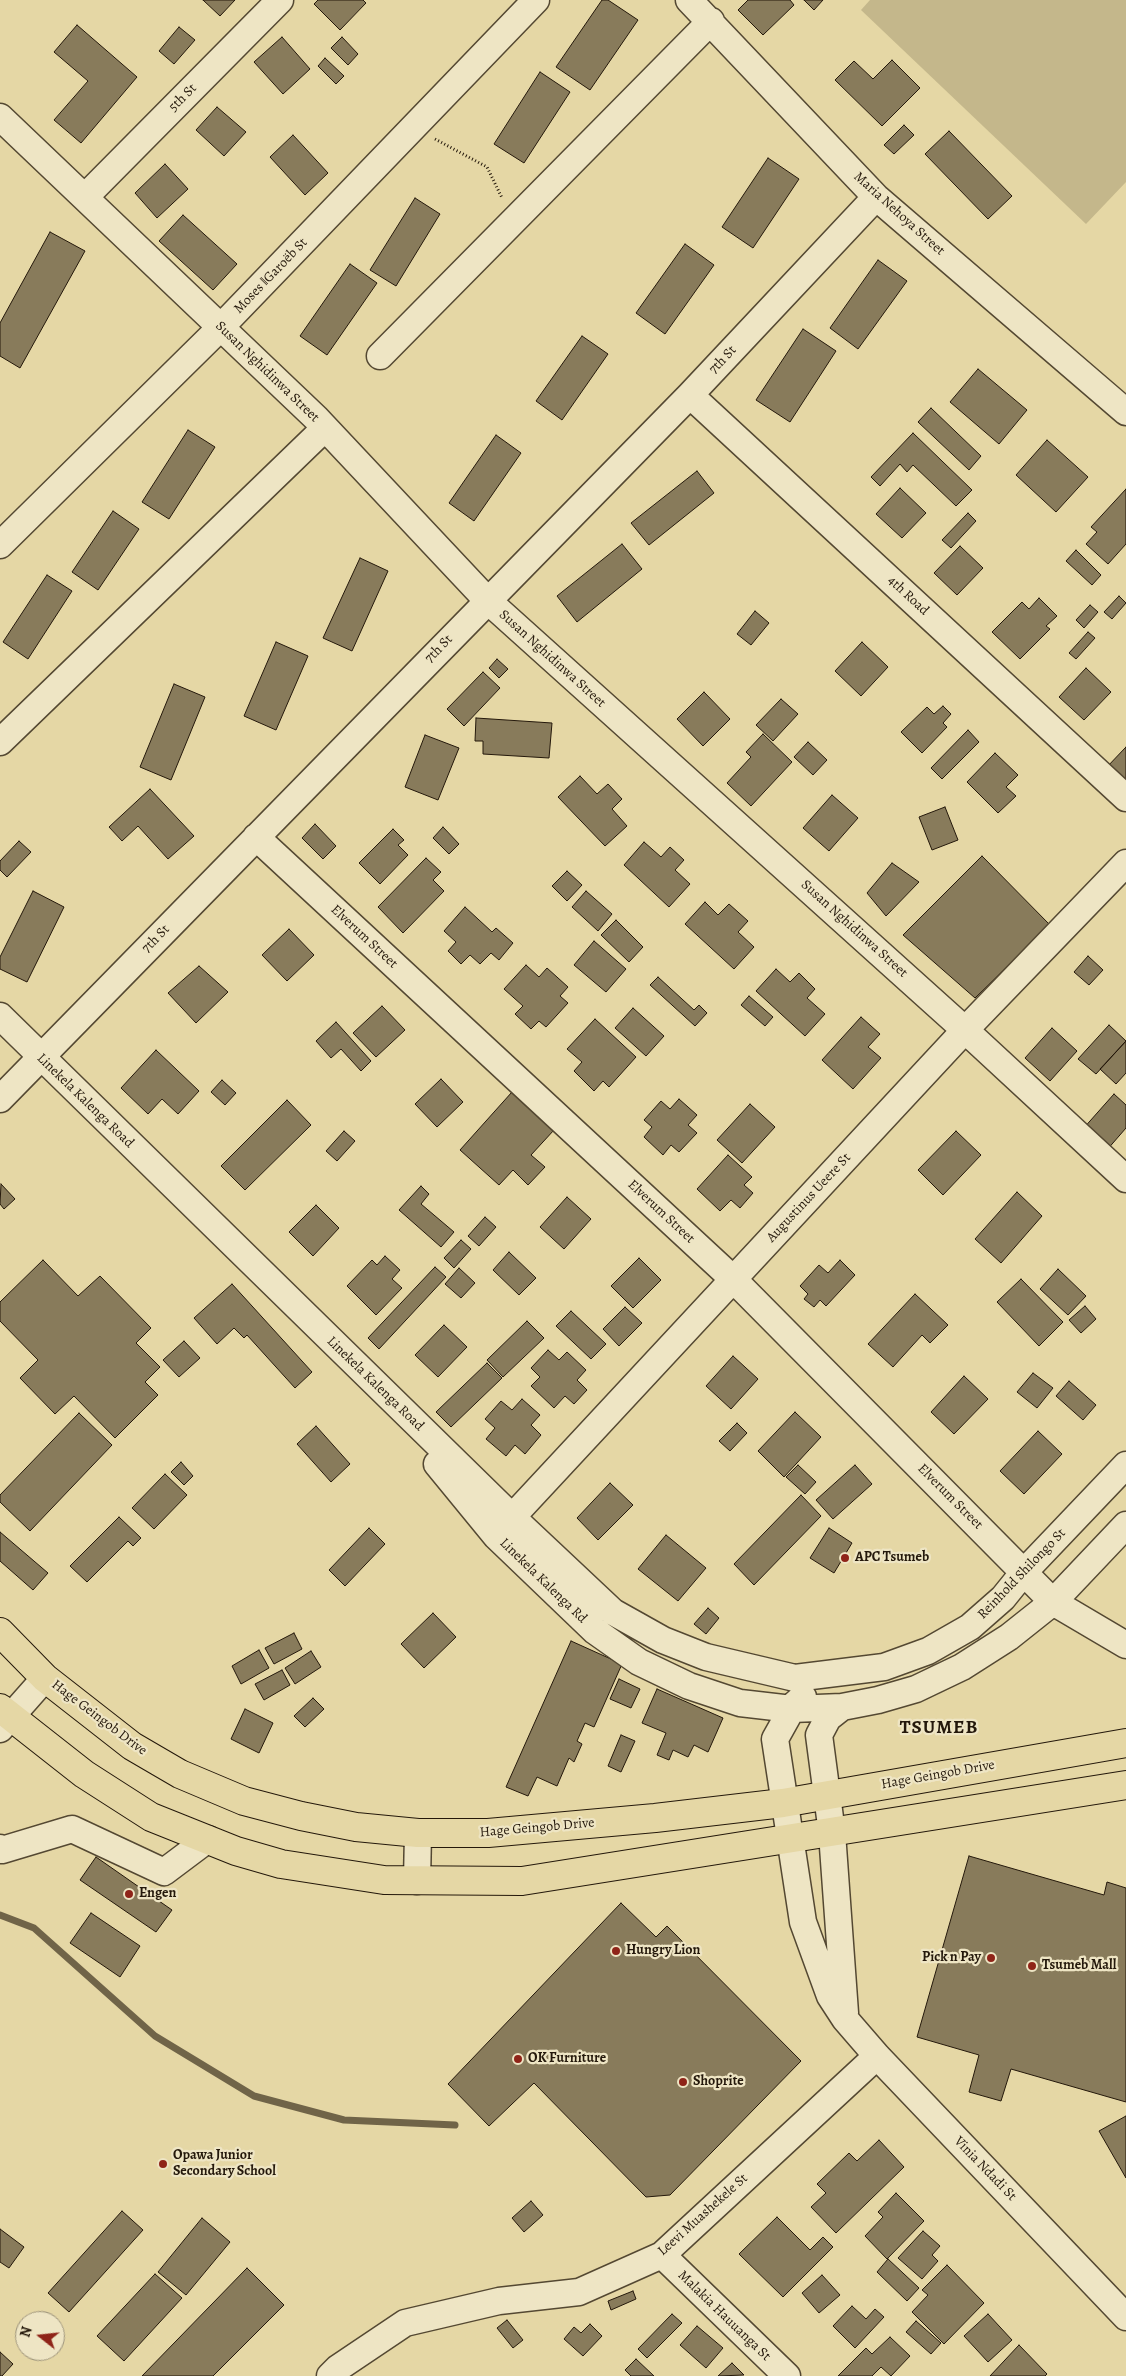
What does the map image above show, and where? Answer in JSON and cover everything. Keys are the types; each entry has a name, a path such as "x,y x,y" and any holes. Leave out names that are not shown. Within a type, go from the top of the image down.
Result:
{"highway":[{"name":"Hage Geingob Drive","path":"0,1632 45,1678 132,1746 180,1774 244,1801 301,1816 356,1827 418,1833 488,1833 655,1818 783,1803 1126,1742"},
{"path":"4,1718 84,1774 151,1816 236,1851 281,1864 384,1880 522,1881 1126,1785"}],"street":[{"name":"5th St","path":"86,196 280,0"},
{"name":"Moses ǁGaroëb St","path":"0,546 220,328 536,0"},
{"name":"Maria Nehoya Street","path":"688,0 711,21 876,197 1126,412"},
{"path":"380,356 711,21"},
{"name":"Susan Nghidinwa Street","path":"0,117 86,196 325,428 487,600 965,1030 1126,1179"},
{"name":"7th St","path":"0,1099 690,395 876,197"},
{"name":"4th Road","path":"690,395 1126,798"},
{"path":"0,742 325,428"},
{"name":"Elverum Street","path":"256,837 733,1279 1053,1602 1126,1645"},
{"name":"Augustinus Ueere St","path":"504,1526 965,1030 1126,863"},
{"name":"Linekela Kalenga Road","path":"0,1016 354,1363 504,1526 613,1612 663,1640 706,1657 756,1670 800,1698"},
{"name":"Reinhold Shilongo St","path":"800,1698 843,1672 884,1667 928,1651 970,1627 1003,1598 1024,1572 1126,1465"},
{"path":"800,1698 842,1707 878,1700 916,1689 962,1667 1008,1638 1053,1602 1126,1525"},
{"name":"Linekela Kalenga Rd","path":"504,1526 596,1631 639,1662 689,1686 740,1703 800,1698"},
{"path":"4,1718 45,1678"},
{"path":"776,1739 800,1698"},
{"path":"800,1698 817,1718 832,1833 846,2019"},
{"path":"740,1703 763,1716 776,1739 783,1803"},
{"path":"819,1735 828,1718 842,1707"},
{"name":"Vinia Ndadi St","path":"783,1803 803,1922 830,1996 846,2019 877,2056 1126,2318"},
{"path":"0,1848 2,1850 72,1829 164,1872 208,1839"},
{"path":"417,1881 418,1833"},
{"name":"Leevi Muashekele St","path":"330,2376 338,2368 405,2323 499,2301 579,2292 662,2255 877,2056"},
{"name":"Malakia Hauuanga St","path":"662,2255 787,2376"}],"path":[{"path":"413,127 487,167 513,222"}],"shaded area":[{"path":"870,0 1126,0 1126,182 1086,224 861,10"}],"building":[{"path":"203,0 235,0 220,16"},
{"path":"318,0 363,0 366,3 340,30 314,4"},
{"path":"602,0 608,0 638,20 590,90 556,67"},
{"path":"748,0 790,0 794,5 763,35 738,10"},
{"path":"804,0 823,0 814,10"},
{"path":"77,25 137,77 81,143 54,120 88,81 54,52"},
{"path":"179,27 195,40 174,64 159,51"},
{"path":"282,37 310,69 283,94 254,62"},
{"path":"342,37 358,54 348,65 331,48"},
{"path":"325,58 344,76 336,84 318,66"},
{"path":"892,60 920,88 882,126 835,80 854,61 873,79"},
{"path":"540,72 570,92 524,163 494,144"},
{"path":"217,107 246,132 224,156 196,130"},
{"path":"904,125 914,135 894,154 884,145"},
{"path":"949,131 1012,196 988,219 925,154"},
{"path":"293,135 328,173 305,195 270,157"},
{"path":"768,158 799,179 753,248 722,227"},
{"path":"165,164 188,189 157,218 135,193"},
{"path":"415,198 440,214 396,286 370,270"},
{"path":"183,215 237,264 213,290 159,241"},
{"path":"50,232 85,251 20,368 0,356 0,323"},
{"path":"685,244 714,265 665,334 636,313"},
{"path":"878,260 907,281 858,349 830,328"},
{"path":"350,264 377,283 327,355 300,336"},
{"path":"803,329 836,351 790,422 756,400"},
{"path":"582,336 608,354 562,420 536,401"},
{"path":"978,369 1027,410 999,444 950,402"},
{"path":"931,408 981,456 969,470 918,422"},
{"path":"188,430 215,447 169,519 142,502"},
{"path":"913,433 972,490 956,506 913,465 907,472 900,464 880,486 871,477"},
{"path":"496,435 521,453 474,521 449,503"},
{"path":"1047,440 1088,477 1056,512 1016,475"},
{"path":"697,471 714,493 649,545 631,523"},
{"path":"900,488 926,513 902,538 876,514"},
{"path":"1126,489 1126,544 1108,564 1086,544 1097,532 1091,527"},
{"path":"113,511 139,529 98,590 72,572"},
{"path":"968,513 976,521 951,548 942,540"},
{"path":"622,544 642,569 577,622 557,596"},
{"path":"960,546 983,568 957,595 934,573"},
{"path":"1076,550 1101,575 1092,585 1066,561"},
{"path":"360,558 388,571 352,651 323,638"},
{"path":"47,575 72,591 28,659 3,642"},
{"path":"1119,596 1126,603 1112,619 1104,612"},
{"path":"1039,598 1057,616 1046,626 1050,629 1020,659 992,632 1022,602 1029,609"},
{"path":"1090,605 1098,612 1084,628 1076,620"},
{"path":"755,611 769,623 751,645 737,634"},
{"path":"1088,632 1095,638 1076,659 1069,653"},
{"path":"276,642 308,656 276,730 244,716"},
{"path":"862,642 888,667 861,696 835,671"},
{"path":"497,659 508,669 499,678 489,668"},
{"path":"1086,668 1111,692 1084,720 1059,697"},
{"path":"483,672 500,688 464,726 447,709"},
{"path":"174,684 205,697 171,780 140,767"},
{"path":"704,692 730,719 703,746 677,719"},
{"path":"781,699 798,714 773,741 756,725"},
{"path":"943,706 951,714 943,723 947,727 922,753 901,732 927,707 934,714"},
{"path":"476,718 552,723 549,758 483,754 483,741 475,741"},
{"path":"968,730 979,742 942,779 931,768"},
{"path":"763,734 792,762 751,806 727,783 751,757 746,752"},
{"path":"425,735 459,748 438,800 405,787"},
{"path":"808,742 827,760 813,775 794,757"},
{"path":"1126,747 1126,787 1106,768"},
{"path":"995,753 1018,775 1006,787 1016,796 998,813 967,782"},
{"path":"580,776 597,794 608,784 622,799 612,809 627,826 605,846 558,797"},
{"path":"150,789 194,836 168,859 138,826 122,841 109,827"},
{"path":"832,795 858,818 829,851 803,828"},
{"path":"945,807 958,840 932,850 919,817"},
{"path":"315,824 336,846 323,859 302,838"},
{"path":"443,827 459,844 449,854 433,838"},
{"path":"393,829 404,840 398,845 408,855 380,884 359,863"},
{"path":"19,841 31,852 7,877 0,870 0,861"},
{"path":"644,842 661,857 670,847 684,860 675,870 690,884 669,907 624,865"},
{"path":"982,856 1050,925 975,998 903,935"},
{"path":"426,858 441,872 433,880 444,891 403,933 378,907"},
{"path":"892,863 919,882 886,916 867,893"},
{"path":"567,871 582,885 567,901 552,886"},
{"path":"33,891 64,907 27,982 0,969 0,957"},
{"path":"586,891 612,914 598,931 572,907"},
{"path":"705,902 718,915 729,904 748,921 738,932 754,947 734,969 685,924"},
{"path":"465,907 492,932 496,928 513,943 499,960 491,953 480,964 470,955 461,964 448,951 456,942 444,931"},
{"path":"616,920 643,947 629,962 601,935"},
{"path":"289,929 314,955 287,981 262,955"},
{"path":"594,941 626,969 606,992 574,965"},
{"path":"1088,956 1103,970 1089,985 1074,972"},
{"path":"526,965 539,977 547,968 568,987 560,996 568,1003 546,1027 539,1021 531,1029 515,1014 523,1006 504,989"},
{"path":"199,966 228,992 196,1023 168,993"},
{"path":"776,969 790,982 799,973 815,989 807,998 825,1014 805,1036 756,991"},
{"path":"658,977 694,1010 699,1005 707,1013 695,1026 650,985"},
{"path":"749,996 773,1017 765,1026 741,1005"},
{"path":"382,1006 405,1030 376,1057 353,1033"},
{"path":"633,1008 664,1036 646,1056 615,1028"},
{"path":"861,1017 880,1034 868,1047 881,1058 853,1089 822,1060"},
{"path":"595,1019 636,1057 609,1087 603,1081 594,1091 574,1071 582,1062 567,1049"},
{"path":"336,1022 371,1061 361,1071 341,1049 331,1058 316,1041"},
{"path":"1109,1025 1126,1041 1096,1074 1078,1059"},
{"path":"1052,1028 1077,1051 1050,1081 1025,1058"},
{"path":"1126,1041 1126,1073 1116,1084 1100,1069"},
{"path":"156,1050 199,1091 178,1114 162,1099 148,1114 121,1088"},
{"path":"441,1079 463,1102 437,1127 415,1104"},
{"path":"222,1080 236,1093 225,1105 211,1092"},
{"path":"512,1092 554,1130 531,1155 545,1167 528,1185 513,1170 499,1185 460,1150"},
{"path":"1114,1094 1126,1105 1126,1128 1106,1151 1082,1130"},
{"path":"679,1099 697,1115 688,1125 697,1133 679,1152 671,1145 663,1155 644,1137 652,1127 644,1120 661,1101 670,1109"},
{"path":"287,1100 311,1125 245,1190 221,1166"},
{"path":"750,1104 775,1127 742,1163 717,1140"},
{"path":"344,1131 355,1141 337,1161 326,1151"},
{"path":"956,1131 981,1155 943,1195 918,1170"},
{"path":"728,1155 752,1177 744,1185 753,1193 740,1208 731,1200 720,1211 697,1189"},
{"path":"1,1184 15,1199 4,1209 0,1204"},
{"path":"421,1186 429,1194 421,1204 454,1232 441,1247 399,1210"},
{"path":"1017,1192 1042,1216 1001,1263 975,1239"},
{"path":"567,1197 591,1219 564,1249 540,1227"},
{"path":"316,1205 339,1228 313,1256 289,1232"},
{"path":"485,1217 496,1227 479,1246 468,1236"},
{"path":"461,1240 471,1249 454,1268 444,1258"},
{"path":"509,1252 536,1278 519,1295 493,1270"},
{"path":"385,1256 400,1270 392,1279 402,1288 376,1315 347,1286 372,1260 377,1265"},
{"path":"639,1258 661,1280 633,1308 611,1286"},
{"path":"43,1260 78,1296 100,1276 151,1328 136,1343 160,1367 145,1382 158,1395 115,1438 74,1396 55,1414 20,1378 38,1360 0,1321 0,1302"},
{"path":"840,1260 855,1275 826,1306 820,1300 814,1307 804,1299 808,1294 800,1286 819,1265 828,1273"},
{"path":"435,1267 446,1277 379,1349 368,1338"},
{"path":"459,1268 475,1283 461,1298 445,1284"},
{"path":"1058,1269 1086,1296 1068,1315 1040,1289"},
{"path":"1021,1279 1063,1322 1039,1346 997,1302"},
{"path":"232,1284 312,1372 295,1388 247,1335 244,1338 234,1328 217,1344 194,1318"},
{"path":"915,1294 948,1325 930,1343 922,1335 893,1367 868,1344"},
{"path":"1085,1306 1096,1319 1081,1333 1069,1320"},
{"path":"625,1307 642,1323 619,1346 603,1329"},
{"path":"571,1311 606,1344 591,1359 556,1326"},
{"path":"527,1321 544,1338 503,1377 487,1360"},
{"path":"444,1325 467,1347 438,1377 415,1355"},
{"path":"184,1341 200,1358 179,1377 163,1360"},
{"path":"548,1350 559,1360 567,1352 586,1370 577,1380 587,1390 574,1404 565,1396 554,1408 531,1386 540,1377 531,1368"},
{"path":"733,1356 758,1379 731,1409 706,1386"},
{"path":"487,1363 502,1378 451,1427 436,1412"},
{"path":"1033,1373 1053,1388 1037,1408 1017,1392"},
{"path":"964,1376 988,1399 954,1434 931,1412"},
{"path":"1069,1381 1096,1405 1083,1420 1056,1396"},
{"path":"522,1399 540,1415 531,1425 541,1435 525,1454 515,1445 506,1456 486,1439 495,1428 485,1419 501,1401 512,1410"},
{"path":"795,1412 821,1437 784,1477 758,1451"},
{"path":"79,1413 112,1445 30,1531 0,1502 0,1495"},
{"path":"737,1423 747,1433 730,1451 719,1441"},
{"path":"316,1426 350,1464 331,1482 297,1444"},
{"path":"1038,1431 1062,1454 1024,1494 1000,1471"},
{"path":"181,1462 193,1476 184,1485 171,1472"},
{"path":"798,1465 816,1482 805,1494 786,1477"},
{"path":"855,1465 872,1484 833,1519 816,1500"},
{"path":"165,1474 187,1495 154,1529 132,1508"},
{"path":"610,1483 633,1505 598,1540 577,1518"},
{"path":"801,1495 821,1516 754,1585 734,1564"},
{"path":"119,1517 141,1538 133,1546 128,1541 87,1582 70,1566"},
{"path":"369,1528 385,1544 345,1586 329,1570"},
{"path":"829,1528 852,1543 834,1573 810,1558"},
{"path":"0,1532 48,1573 33,1590 0,1561"},
{"path":"666,1535 706,1568 678,1601 638,1569"},
{"path":"708,1608 719,1618 706,1634 694,1624"},
{"path":"433,1613 456,1637 424,1668 401,1644"},
{"path":"294,1633 302,1649 274,1664 265,1648"},
{"path":"571,1641 622,1664 594,1727 585,1723 577,1741 582,1744 574,1762 569,1758 557,1786 537,1777 528,1796 506,1787"},
{"path":"259,1650 269,1668 241,1684 232,1666"},
{"path":"311,1651 321,1667 295,1684 285,1668"},
{"path":"282,1670 290,1685 264,1700 255,1684"},
{"path":"619,1679 640,1689 631,1708 610,1699"},
{"path":"657,1689 723,1718 708,1752 694,1745 688,1757 673,1750 669,1760 657,1755 666,1733 642,1723"},
{"path":"313,1698 324,1709 305,1727 294,1716"},
{"path":"245,1709 273,1723 259,1753 231,1739"},
{"path":"621,1735 635,1741 621,1772 608,1766"},
{"name":"Tsumeb Mall","path":"969,1856 1104,1895 1107,1882 1126,1888 1126,2102 1011,2069 1001,2101 969,2092 979,2055 917,2037"},
{"path":"96,1857 172,1910 156,1932 80,1880"},
{"path":"621,1903 656,1937 667,1926 801,2061 670,2195 646,2197 534,2083 489,2126 448,2084"},
{"path":"91,1913 140,1946 120,1977 70,1943"},
{"path":"1126,2116 1126,2178 1099,2131"},
{"path":"879,2140 904,2167 836,2233 811,2207 826,2193 817,2184 849,2153 857,2161"},
{"path":"896,2193 924,2221 887,2259 865,2236 883,2217 878,2212"},
{"path":"531,2201 543,2215 524,2232 512,2218"},
{"path":"122,2211 143,2230 69,2312 48,2293"},
{"path":"777,2217 810,2250 823,2237 833,2247 783,2297 739,2254"},
{"path":"202,2218 230,2242 186,2295 158,2272"},
{"path":"0,2229 24,2247 9,2268 0,2262"},
{"path":"923,2231 940,2246 932,2255 938,2261 922,2279 898,2258"},
{"path":"888,2259 919,2288 907,2301 877,2272"},
{"path":"947,2265 984,2303 944,2344 912,2312 928,2295 922,2290"},
{"path":"247,2268 284,2305 213,2376 142,2376"},
{"path":"155,2274 182,2298 124,2361 97,2336"},
{"path":"822,2275 840,2295 819,2313 802,2293"},
{"path":"633,2291 636,2299 611,2310 608,2301"},
{"path":"852,2306 866,2319 875,2309 884,2317 855,2348 833,2326"},
{"path":"672,2314 682,2323 647,2358 638,2349"},
{"path":"988,2314 1012,2340 988,2362 964,2336"},
{"path":"507,2320 523,2340 513,2348 497,2328"},
{"path":"916,2321 941,2343 931,2354 906,2332"},
{"path":"590,2324 602,2336 583,2356 564,2339 574,2327 581,2333"},
{"path":"697,2326 723,2348 706,2368 680,2345"},
{"path":"890,2337 910,2356 891,2376 881,2367 872,2376 838,2376 866,2348 872,2354"},
{"path":"1019,2345 1047,2374 1045,2376 990,2376"},
{"path":"0,2352 13,2364 2,2376 0,2376"},
{"path":"636,2359 654,2376 631,2376 625,2370"},
{"path":"732,2363 744,2375 718,2376"}],"waterway":[{"path":"0,1915 34,1928 155,2036 254,2096 344,2120 455,2125"}],"place":[{"name":"APC Tsumeb","path":"845,1558"},
{"name":"Engen","path":"129,1894"},
{"name":"Hungry Lion","path":"616,1951"},
{"name":"Pick n Pay","path":"991,1958"},
{"name":"Tsumeb Mall","path":"1032,1966"},
{"name":"OK Furniture","path":"518,2059"},
{"name":"Shoprite","path":"683,2082"},
{"name":"Opawa Junior Secondary School","path":"163,2164"}],"district":[{"name":"TSUMEB","path":"939,1728"}]}
